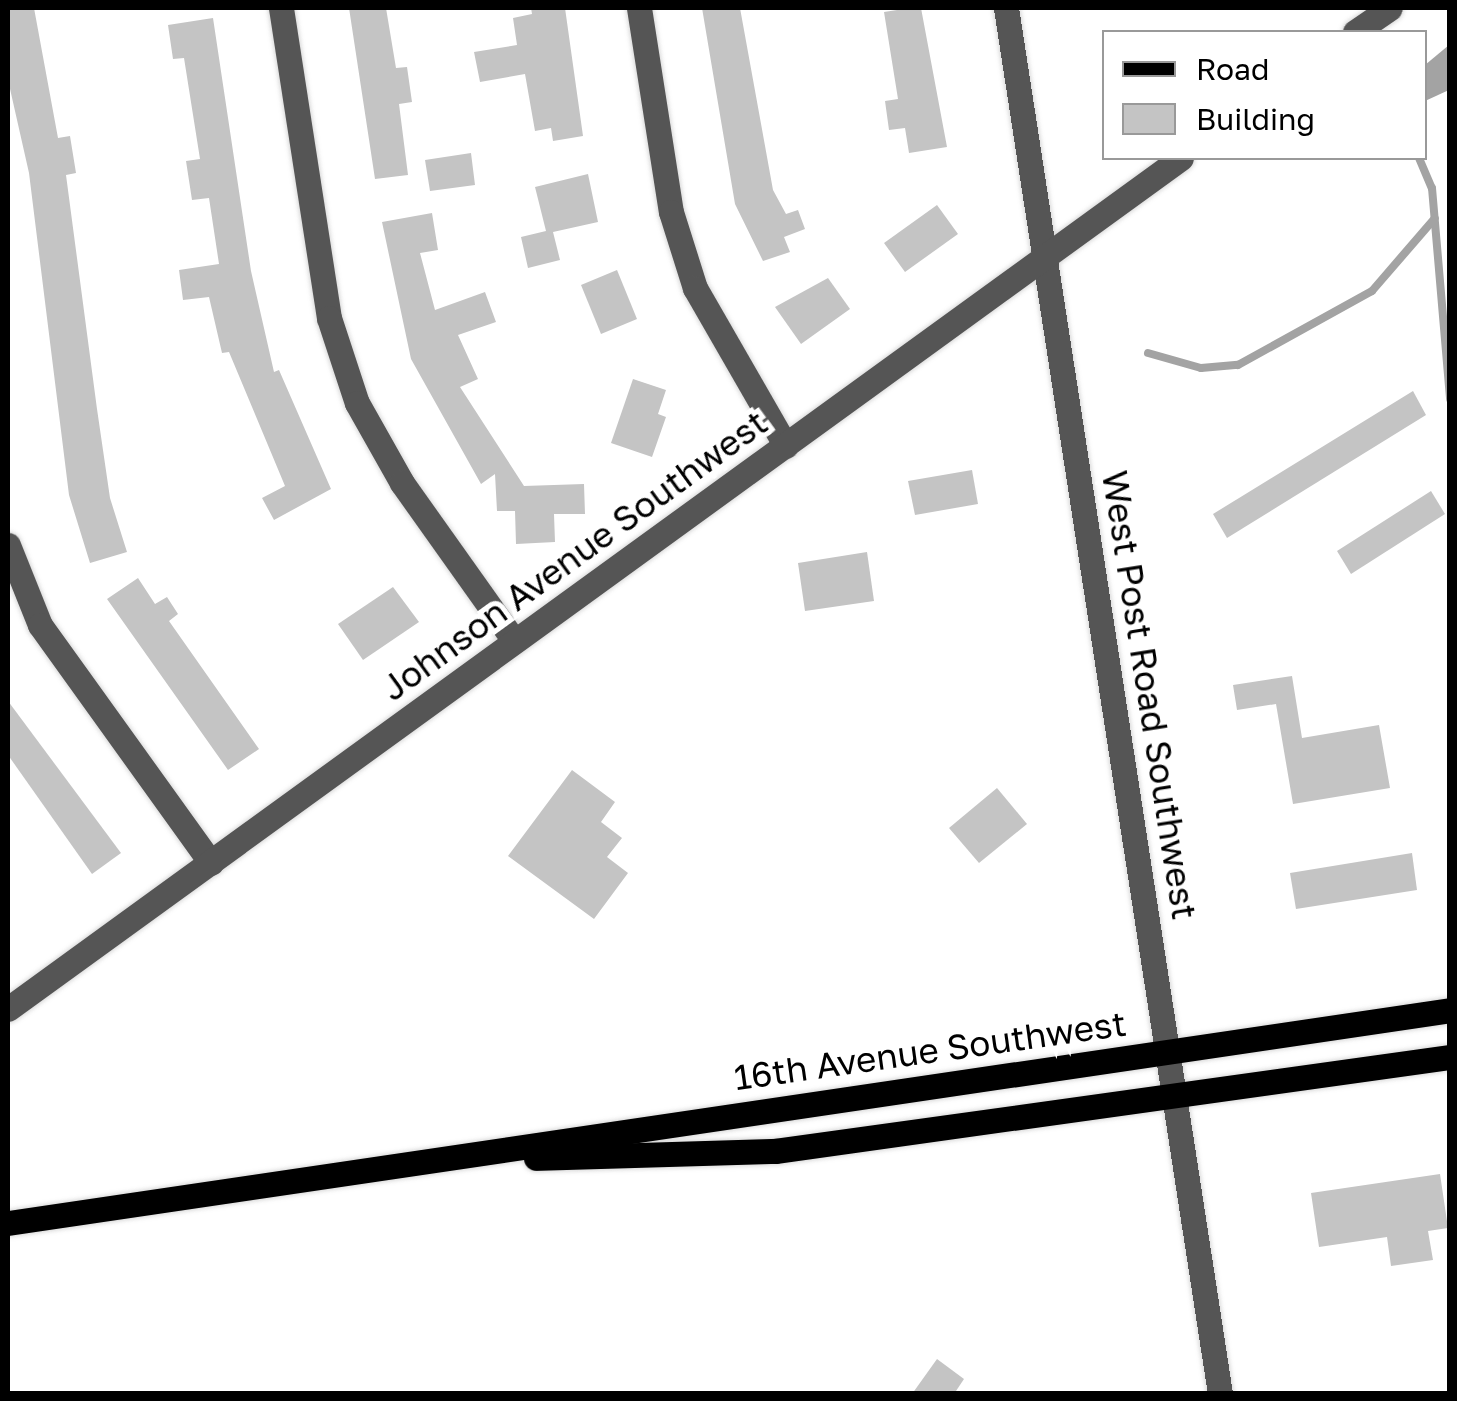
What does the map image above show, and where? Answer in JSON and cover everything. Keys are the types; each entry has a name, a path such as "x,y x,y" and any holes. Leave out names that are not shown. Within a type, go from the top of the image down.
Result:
{"main road":[{"name":"16th Avenue Southwest","path":"8,1223 1450,1010"},
{"name":"16th Avenue Southwest","path":"422,1161 775,1151 1450,1057"}],"street":[{"path":"281,8 330,318 357,403 402,483 513,639"},
{"path":"638,8 671,212 695,288 786,446"},
{"name":"West Post Road Southwest","path":"1006,8 1220,1394"},
{"path":"1358,30 1390,8"},
{"name":"Johnson Avenue Southwest","path":"8,1009 1178,160"},
{"path":"8,545 40,626 211,864"}],"shaded area":[{"path":"1449,45 1449,90 1427,100 1427,63"}],"building":[{"path":"8,8 34,8 58,138 70,136 76,173 66,175 97,409 110,498 127,552 90,563 69,495 29,173 8,80"},
{"path":"349,8 386,8 396,68 407,67 412,102 399,104 408,175 375,179"},
{"path":"531,8 565,8 583,136 553,141 551,128 535,131 525,74 480,82 474,52 517,45 513,18 532,14"},
{"path":"702,8 740,8 773,190 786,214 798,210 805,229 784,237 790,252 763,261 735,204"},
{"path":"921,8 947,147 909,153 905,128 889,130 885,101 898,99 884,12"},
{"path":"213,18 251,271 274,372 279,370 331,489 274,520 262,498 285,486 229,352 222,353 209,297 183,300 179,270 219,264 209,198 192,200 186,161 200,159 184,58 173,59 168,25"},
{"path":"471,153 475,185 430,191 425,160"},
{"path":"588,174 598,222 553,232 560,260 528,268 521,237 546,231 535,187"},
{"path":"937,205 958,234 905,272 884,243"},
{"path":"432,213 438,250 420,253 435,310 485,292 496,322 458,335 478,379 460,387 524,486 584,484 585,514 554,514 555,542 516,544 515,511 497,511 495,474 481,484 411,359 382,222"},
{"path":"617,270 637,319 601,334 581,285"},
{"path":"828,278 850,309 801,344 775,307"},
{"path":"633,379 666,390 658,414 666,417 652,457 611,443"},
{"path":"1413,391 1426,415 1227,538 1213,514"},
{"path":"972,470 978,504 915,515 908,481"},
{"path":"1431,491 1445,514 1351,574 1337,551"},
{"path":"867,552 874,601 805,611 798,563"},
{"path":"138,578 155,604 167,597 178,614 169,621 259,749 228,770 107,599"},
{"path":"393,587 419,622 363,660 338,624"},
{"path":"1292,676 1302,738 1379,725 1390,788 1293,804 1276,704 1237,710 1233,685"},
{"path":"8,701 121,853 92,874 8,755"},
{"path":"572,770 615,802 601,822 622,838 607,857 628,873 594,919 508,856"},
{"path":"997,788 1027,824 979,863 949,828"},
{"path":"1412,853 1417,890 1296,909 1290,873"},
{"path":"1440,1174 1448,1228 1428,1231 1433,1260 1391,1266 1387,1237 1319,1247 1311,1193"},
{"path":"937,1359 964,1379 954,1394 912,1394"}],"waterway":[{"path":"1420,160 1432,188 1450,399"},
{"path":"1148,353 1201,368 1238,365 1372,291 1435,218"}]}
